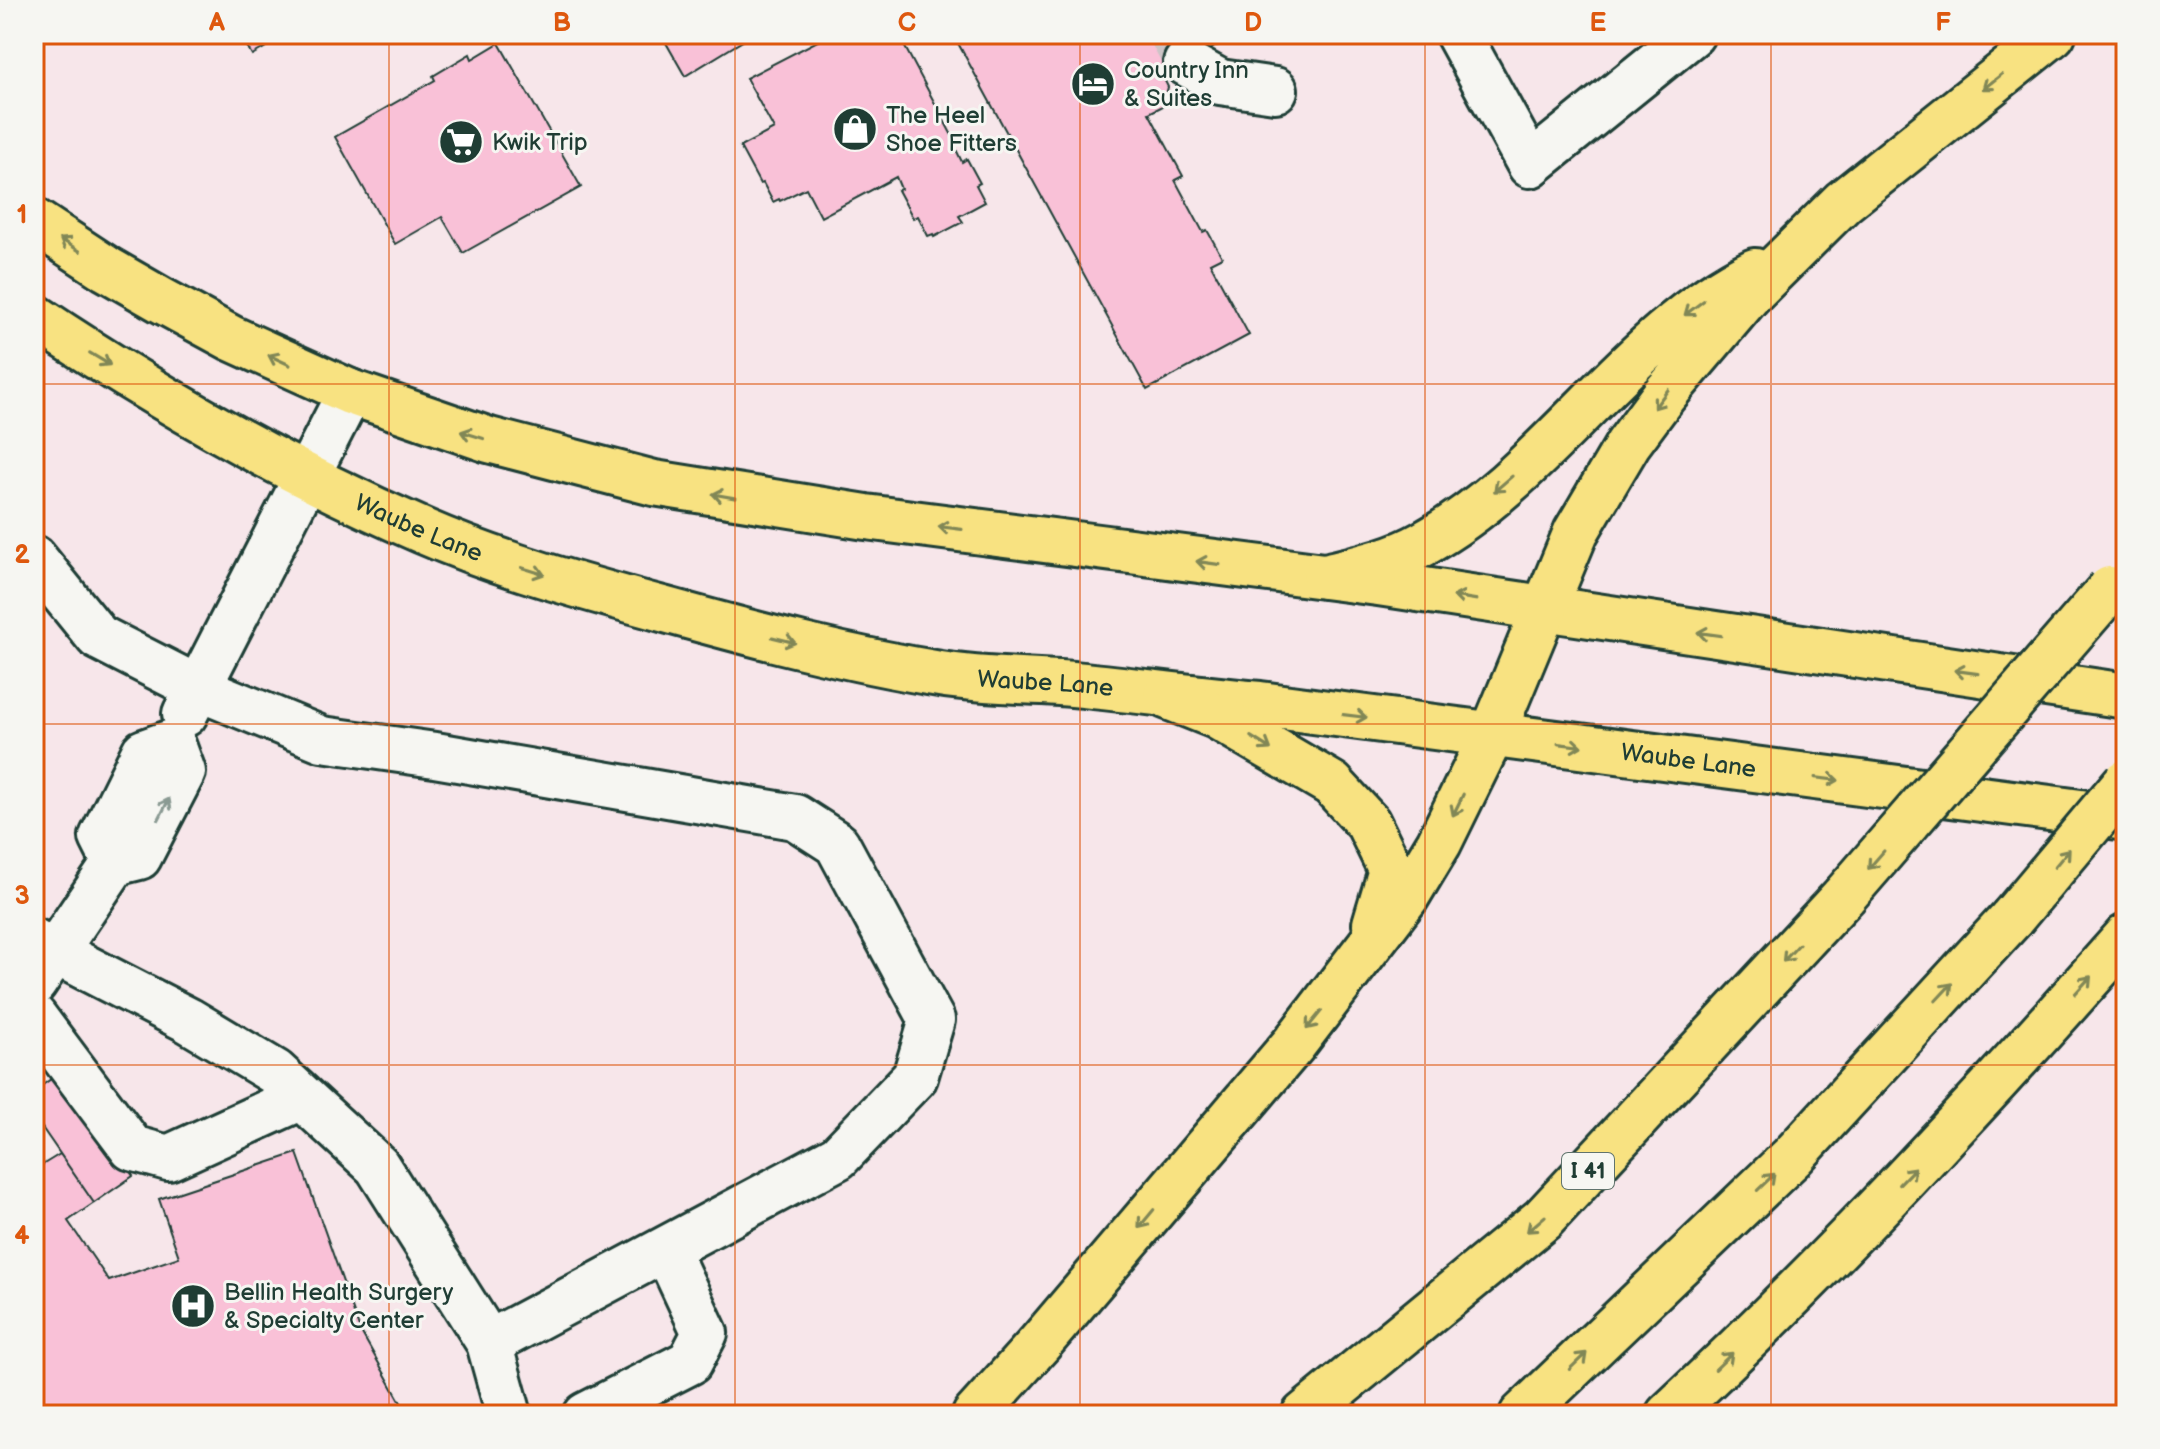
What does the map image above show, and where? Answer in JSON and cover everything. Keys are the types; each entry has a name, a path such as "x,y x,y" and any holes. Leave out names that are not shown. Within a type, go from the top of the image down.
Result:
{"main road":[{"path":"975,1415 1258,1086 1367,952 1407,896 1432,856 1492,735 1576,532 1628,444 1683,371 1786,256 1887,164 2053,34"},
{"path":"34,221 107,269 231,338 350,392 476,436 654,483 801,508 1325,576 2126,696"},
{"path":"1325,576 1398,556 1456,523 1501,486 1687,313 1733,282 1786,256"},
{"name":"Waube Lane","path":"34,316 136,381 308,476 426,532 597,590 838,654 944,675 1084,685 1260,704 2126,818"},
{"name":"I 41","path":"1304,1415 1543,1219 1844,896 2118,579"},
{"path":"1166,696 1216,716 1332,784 1368,823 1391,870 1367,952"},
{"path":"1522,1415 1792,1157 2012,918 2126,782"},
{"path":"1668,1415 1994,1087 2126,937"}],"lane":[{"path":"1458,34 1530,165 1692,34"},
{"path":"1186,63 1220,82 1275,90"},
{"path":"350,392 172,742 183,772 139,857 115,863 41,959 188,1020 275,1072 377,1166 489,1343 509,1415"},
{"path":"34,558 98,637 198,688 322,739 435,755 795,817 837,844 932,1020 915,1077 838,1157 489,1343"},
{"path":"34,1017 132,1148 168,1158 302,1097"},
{"path":"586,1415 690,1362 705,1333 666,1249"}],"building":[{"path":"240,34 289,34 252,55"},
{"path":"661,34 754,34 685,76"},
{"path":"831,34 898,34 955,141 953,143 962,162 967,159 980,183 976,185 985,202 959,216 963,222 934,237 933,234 928,236 918,216 913,218 898,190 901,189 896,177 821,217 806,188 773,202 763,183 760,184 740,147 774,129 746,78"},
{"path":"953,34 1212,34 1218,45 1162,75 1168,87 1163,106 1149,113 1183,176 1175,180 1203,232 1207,230 1222,257 1210,263 1249,335 1147,390"},
{"path":"499,43 581,187 463,253 442,217 395,244 335,137 435,80 433,76 470,54 472,59"},
{"path":"61,1072 133,1176 94,1203 34,1116 34,1091"},
{"name":"Bellin Health Surgery & Specialty Center","path":"297,1153 360,1330 408,1415 34,1415 34,1170 60,1154 94,1203 68,1221 109,1281 179,1257 159,1199"}],"tunnel":[{"path":"1171,34 1186,63"}],"place":[{"name":"Country Inn & Suites","path":"1093,84"},
{"name":"The Heel Shoe Fitters","path":"855,129"},
{"name":"Kwik Trip","path":"461,142"},
{"name":"Bellin Health Surgery & Specialty Center","path":"193,1306"}]}
